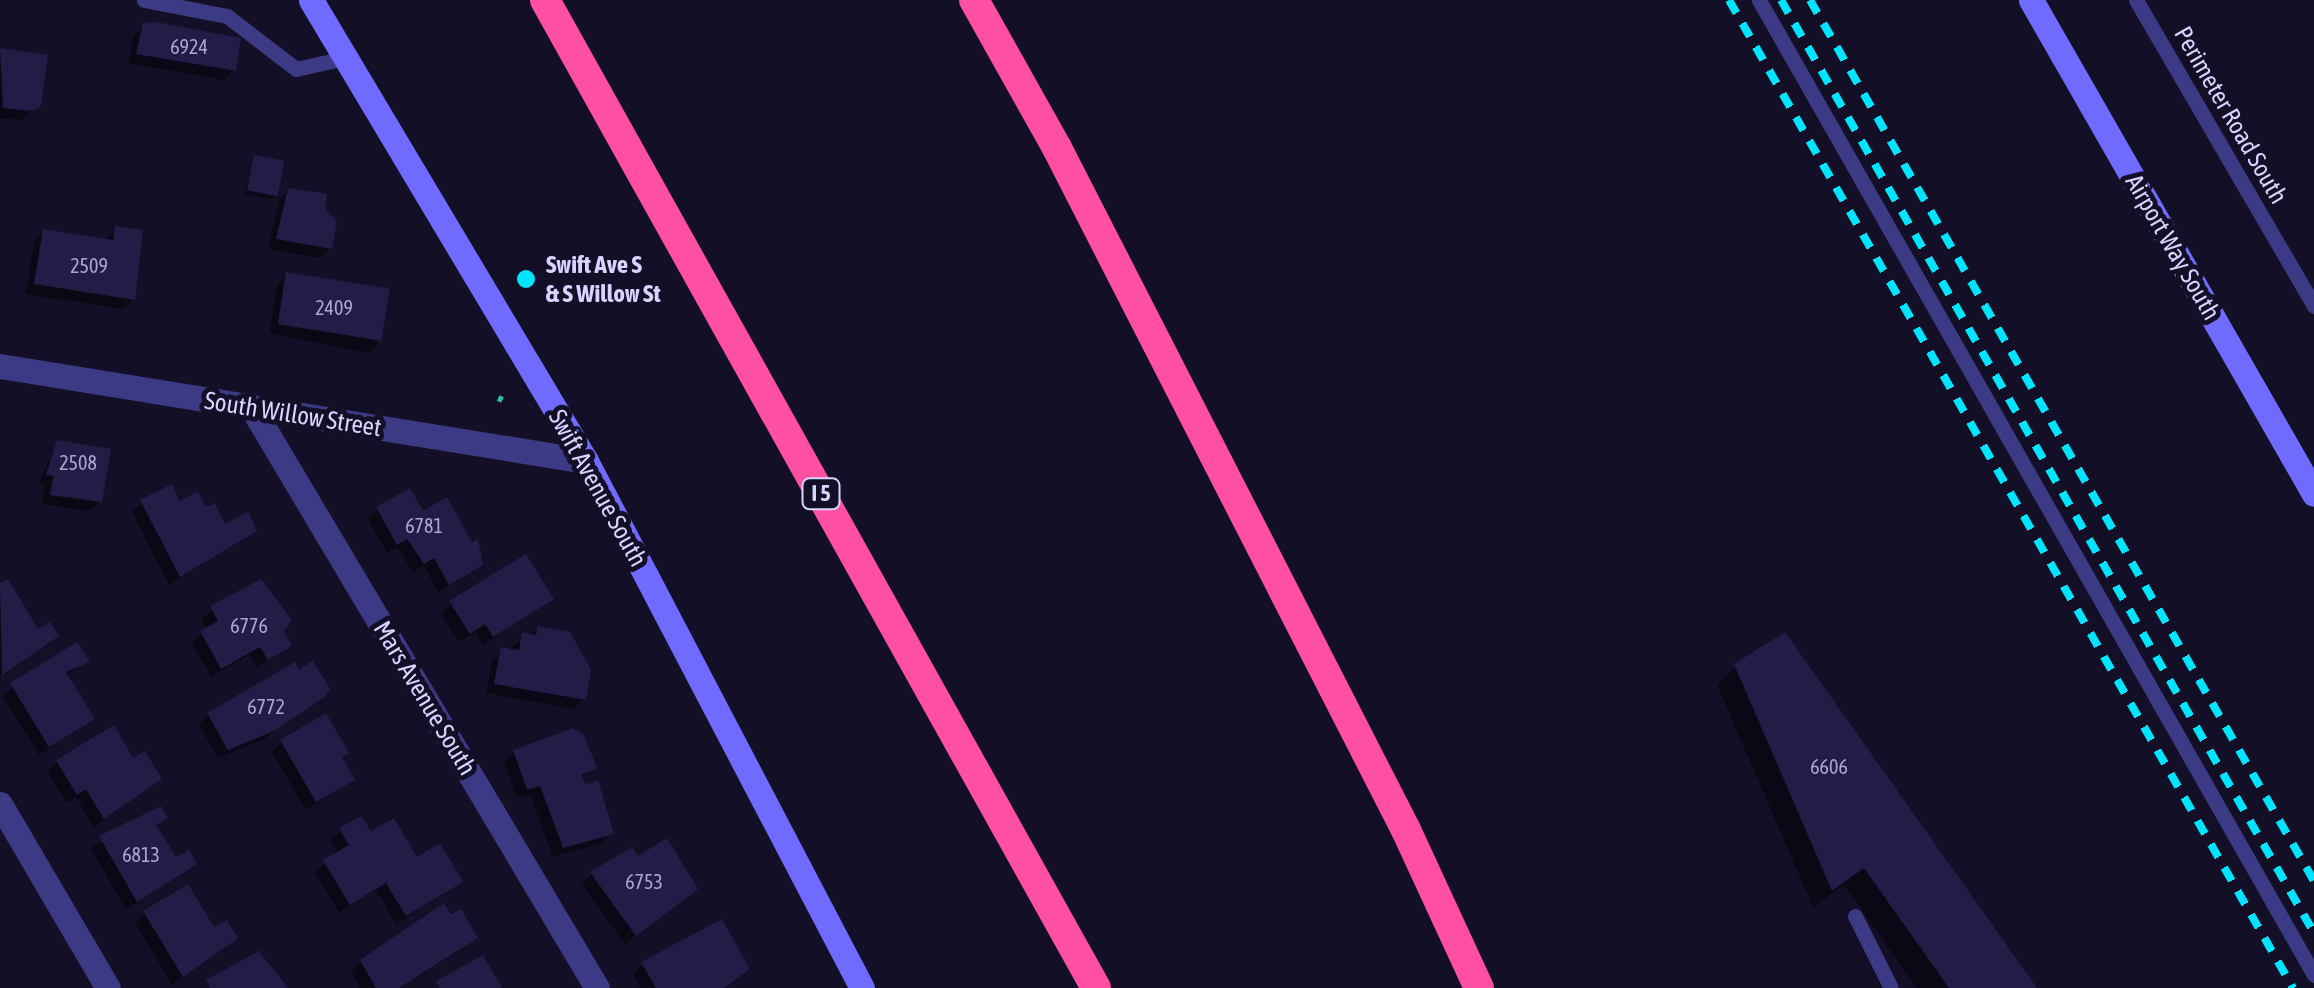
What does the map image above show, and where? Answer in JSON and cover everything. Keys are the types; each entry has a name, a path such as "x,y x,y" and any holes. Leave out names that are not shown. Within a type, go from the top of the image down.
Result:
{"highway":[{"name":"I 5","path":"545,0 1096,988"},
{"path":"974,0 1200,428 1479,988"}],"street":[{"name":"Swift Avenue South","path":"311,0 586,461 862,988"},
{"name":"Airport Way South","path":"2031,0 2314,494"},
{"name":"South Willow Street","path":"0,366 586,461"},
{"name":"Mars Avenue South","path":"252,408 597,988"},
{"path":"0,804 108,988"}],"lane":[{"path":"144,0 227,16 296,68 345,58"},
{"path":"1759,0 2314,975"},
{"name":"Perimeter Road South","path":"2136,0 2314,306"},
{"path":"1854,916 1891,988"}],"building":[{"path":"143,23 241,38 236,71 136,54"},
{"path":"0,48 48,55 41,106 33,111 3,108"},
{"path":"254,155 284,161 278,196 247,190"},
{"path":"288,188 327,194 325,209 337,221 332,249 276,239"},
{"path":"115,226 143,230 135,300 34,284 43,229 113,240"},
{"path":"286,272 390,288 381,341 278,324"},
{"path":"57,440 111,449 102,502 50,495 53,476 46,475"},
{"path":"172,484 180,501 198,491 206,507 215,503 225,524 248,512 257,531 180,577 140,500"},
{"path":"410,488 423,511 447,497 472,542 478,539 483,565 449,585 434,558 424,564 407,539 397,545 376,507"},
{"path":"526,554 554,599 493,637 485,624 470,634 449,601"},
{"path":"8,579 38,629 50,622 59,636 2,675 0,583"},
{"path":"261,579 292,620 284,631 292,646 268,660 260,647 221,669 200,631 218,621 210,606"},
{"path":"537,626 570,632 591,670 586,700 494,684 501,647 519,650 522,632 536,635"},
{"path":"1785,632 2037,988 1949,988 1864,868 1832,891 1734,664"},
{"path":"77,642 90,662 66,672 95,719 49,747 10,683"},
{"path":"313,661 330,689 323,698 276,730 228,750 207,713 295,662 299,669"},
{"path":"326,713 349,753 342,757 355,780 316,802 280,740"},
{"path":"114,725 133,758 145,751 162,779 104,819 86,789 77,795 56,760"},
{"path":"573,728 584,735 597,768 582,775 585,785 598,780 614,834 563,848 540,786 527,790 513,750"},
{"path":"161,806 168,818 156,825 176,857 189,850 197,864 137,902 99,836"},
{"path":"361,816 371,831 394,818 417,857 440,843 463,882 406,916 386,883 350,905 323,860 349,845 339,828"},
{"path":"667,838 698,889 636,936 590,872 632,847 638,856"},
{"path":"188,884 214,927 227,920 238,938 183,977 143,911"},
{"path":"444,903 451,914 461,909 478,938 399,988 376,988 360,960"},
{"path":"722,919 750,969 724,988 656,988 641,962"},
{"path":"259,951 288,988 210,988 206,980"},
{"path":"483,955 502,988 440,988 436,981"}],"railway":[{"path":"1729,0 2293,988"},
{"path":"1781,0 2314,933"},
{"path":"1810,0 2314,881"}],"place":[{"name":"Swift Ave S & S Willow St","path":"526,279"}]}
